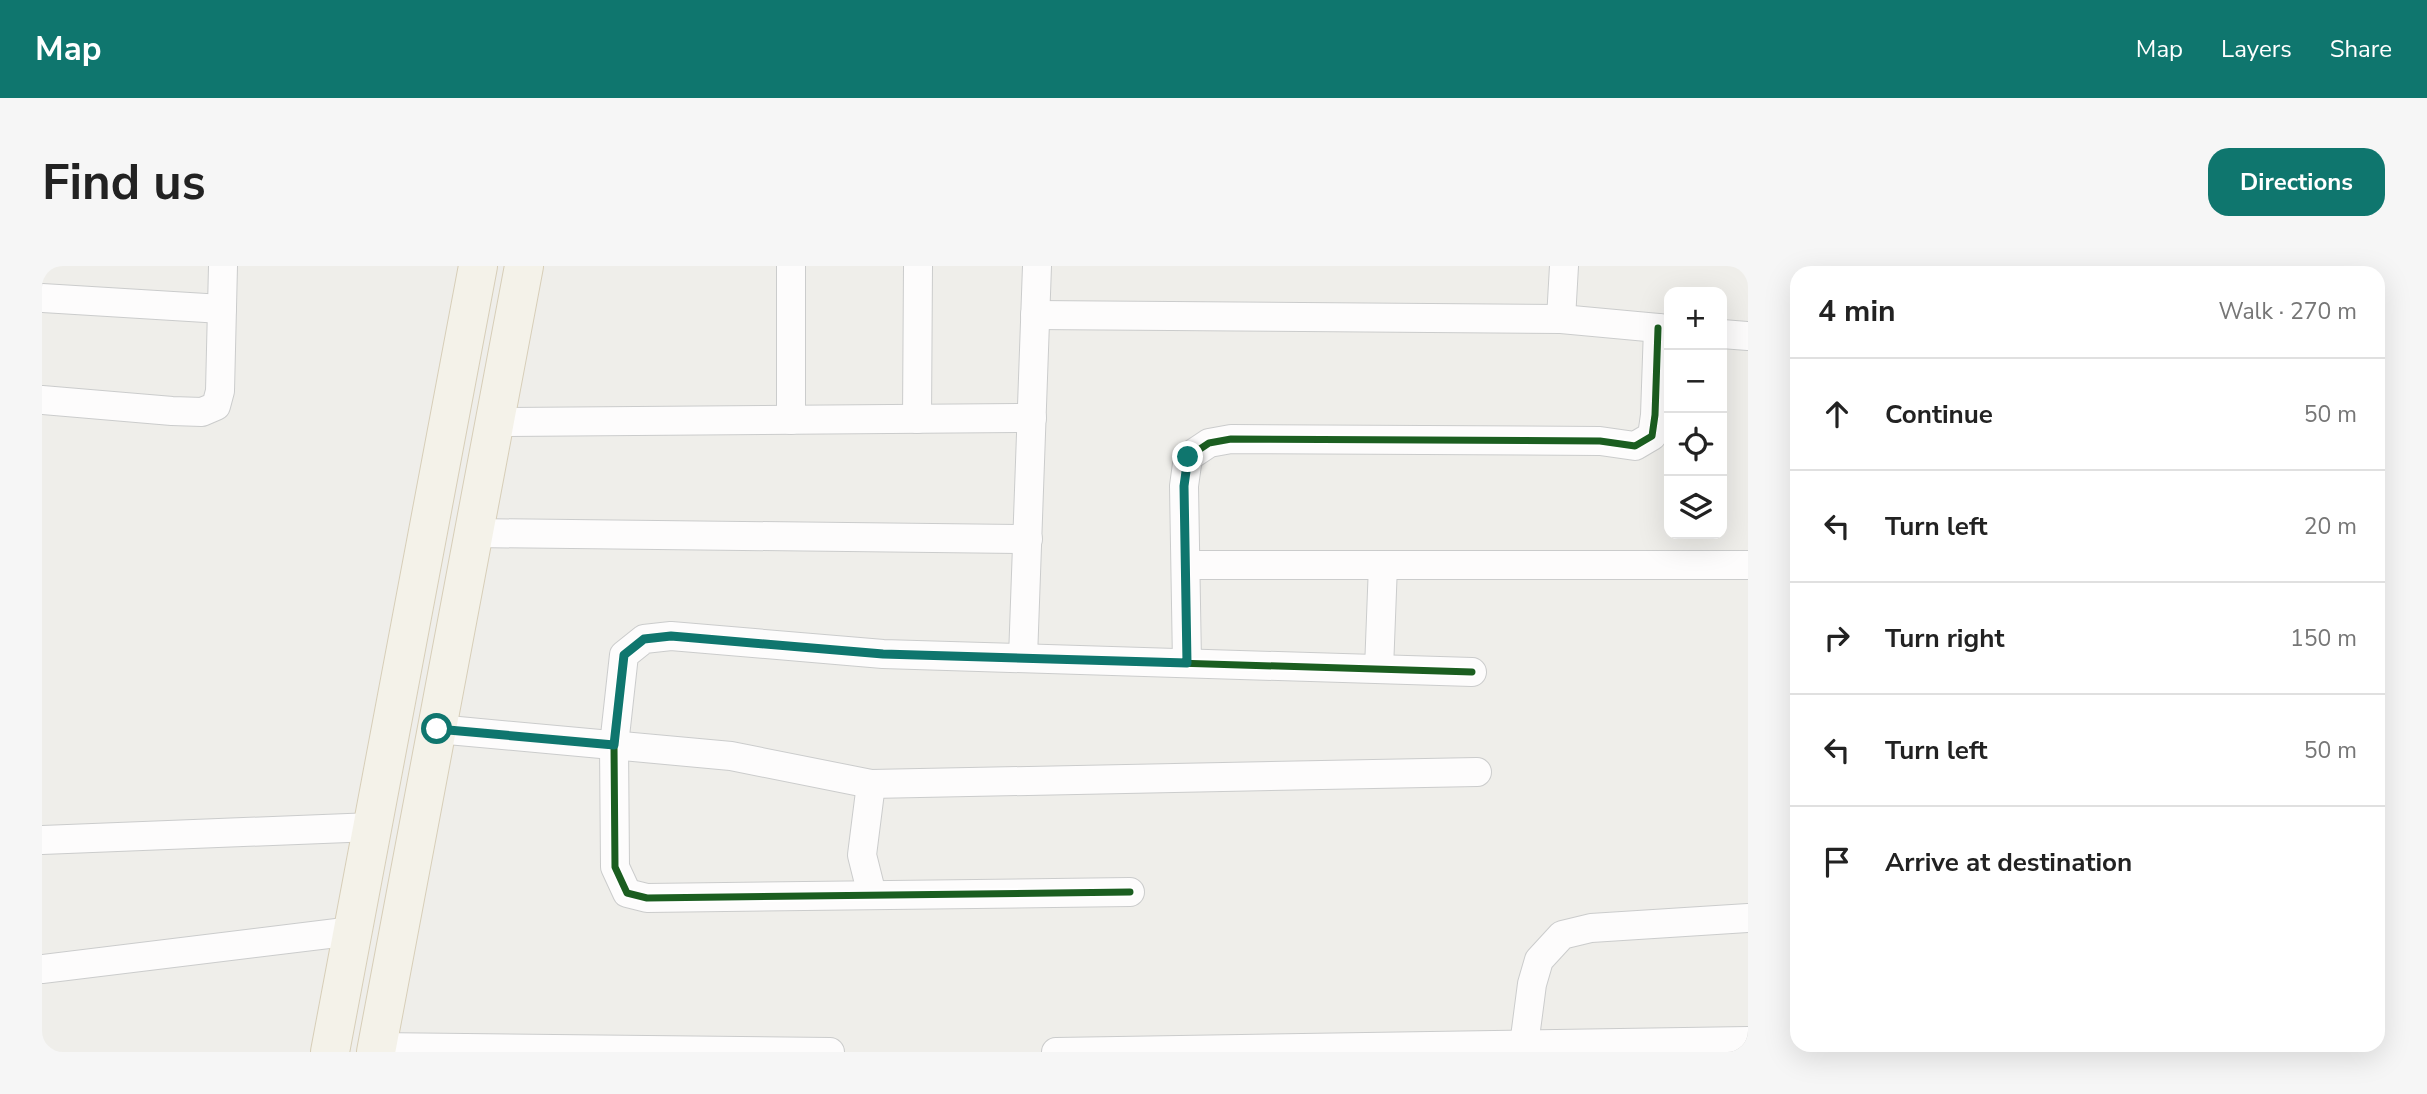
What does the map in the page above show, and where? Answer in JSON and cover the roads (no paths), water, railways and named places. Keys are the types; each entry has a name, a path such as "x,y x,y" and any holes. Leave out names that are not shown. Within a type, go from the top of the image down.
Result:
{"main road":[{"path":"330,1052 478,266"},
{"path":"376,1049 524,266"},
{"path":"373,827 417,832"}],"street":[{"path":"42,400 172,411 202,412 216,406 220,391 223,266"},
{"path":"791,266 791,420"},
{"path":"918,266 918,419"},
{"path":"1023,659 1037,266"},
{"path":"1561,319 1564,266"},
{"path":"42,298 222,309"},
{"path":"1035,315 1561,319 1664,329 1652,436 1635,446 1600,441 1231,439 1209,443 1188,457 1184,486 1187,663"},
{"path":"1727,334 1748,336"},
{"path":"495,422 1032,418"},
{"path":"474,533 1028,539"},
{"path":"1186,565 1748,565"},
{"path":"1379,669 1383,565"},
{"path":"1130,892 647,898 626,893 615,867 614,745 624,655 644,639 671,636 883,654 1472,672"},
{"path":"437,729 731,756 871,784 1477,772"},
{"path":"871,784 862,855 872,895"},
{"path":"42,840 373,827"},
{"path":"1524,1045 1532,984 1539,960 1562,935 1591,928 1748,918"},
{"path":"42,968 353,931"},
{"path":"1056,1052 1748,1041"},
{"path":"376,1049 831,1052"}]}
